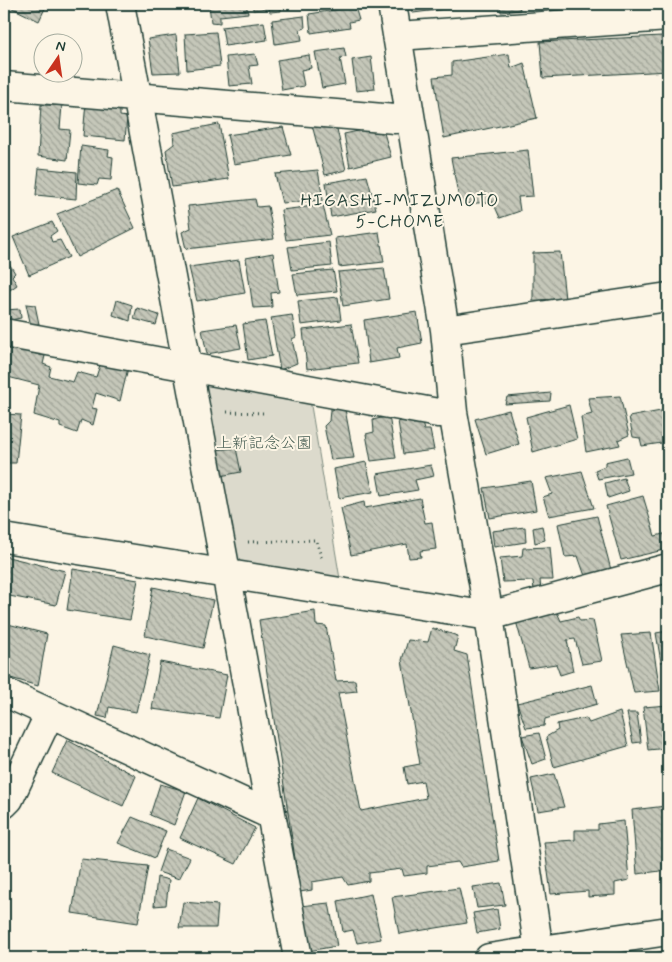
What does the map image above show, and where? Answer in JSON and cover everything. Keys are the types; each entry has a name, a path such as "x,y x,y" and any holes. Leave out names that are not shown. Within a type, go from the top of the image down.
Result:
{"street":[{"path":"120,4 139,97 298,958"},
{"path":"392,4 445,330 453,412 489,616 540,955"},
{"path":"398,36 668,17"},
{"path":"4,86 395,119 410,117"},
{"path":"445,330 668,297"},
{"path":"4,332 438,413 453,412"},
{"path":"4,538 489,616 668,568"},
{"path":"4,692 271,815"},
{"path":"4,804 9,799 50,713"},
{"path":"489,958 540,955 668,931"}],"path":[{"path":"667,455 668,463"}],"green space":[{"name":"上新記念公園","path":"199,375 309,394 340,579 232,567"}],"building":[{"path":"4,4 47,4 39,21"},
{"path":"209,4 246,4 248,13 220,16 220,23 211,22"},
{"path":"253,4 291,5 281,6 281,11 270,12 269,8 253,10"},
{"path":"412,4 477,4 478,5 413,13"},
{"path":"500,4 519,4 520,10 501,12"},
{"path":"355,7 359,20 349,22 350,27 311,33 309,14"},
{"path":"304,16 305,28 300,30 302,40 275,44 272,20"},
{"path":"264,22 267,40 225,46 222,27"},
{"path":"216,32 220,66 187,70 185,34"},
{"path":"176,35 180,72 153,73 148,39"},
{"path":"662,36 668,60 668,71 543,78 540,42"},
{"path":"344,48 346,57 340,58 345,84 322,88 315,52"},
{"path":"255,54 258,65 249,66 252,84 229,86 226,57"},
{"path":"509,54 511,68 524,63 537,118 444,138 434,77 452,75 452,62"},
{"path":"309,55 311,68 301,70 304,86 282,90 277,60"},
{"path":"371,57 375,89 356,91 352,60"},
{"path":"86,102 120,106 120,116 127,117 125,140 83,136"},
{"path":"41,105 62,105 60,129 70,130 67,160 38,156"},
{"path":"335,120 346,170 325,175 311,121"},
{"path":"219,124 229,179 172,187 166,150 174,144 173,133"},
{"path":"382,126 391,157 350,167 344,134"},
{"path":"283,127 291,155 234,164 227,135"},
{"path":"81,146 109,150 108,156 113,157 111,180 99,179 97,185 78,183"},
{"path":"528,150 533,196 518,197 520,211 500,218 493,202 460,204 451,158"},
{"path":"39,168 77,172 76,199 36,195"},
{"path":"318,170 323,200 282,203 275,174"},
{"path":"367,176 376,209 331,217 326,183"},
{"path":"117,190 135,228 77,257 57,214"},
{"path":"255,199 257,207 268,206 274,239 186,249 182,232 191,228 188,206"},
{"path":"323,205 330,235 286,240 281,210"},
{"path":"52,222 57,231 50,236 52,242 60,240 69,257 29,275 13,237"},
{"path":"379,232 384,262 339,267 335,238"},
{"path":"329,242 332,266 292,270 288,247"},
{"path":"4,245 9,252 5,257 15,273 12,276 17,285 4,294"},
{"path":"560,252 565,299 533,300 533,253"},
{"path":"273,253 279,292 271,293 272,307 253,308 246,258"},
{"path":"239,260 245,293 197,301 189,267"},
{"path":"384,268 389,299 343,306 338,272"},
{"path":"333,270 337,291 297,295 293,274"},
{"path":"338,297 341,320 301,325 298,301"},
{"path":"117,300 132,305 130,321 113,315"},
{"path":"26,304 35,305 39,324 31,326"},
{"path":"137,308 159,315 156,325 134,319"},
{"path":"20,309 21,318 5,321 4,310"},
{"path":"417,312 422,343 397,348 399,358 369,363 364,320"},
{"path":"292,315 296,337 292,339 297,363 280,370 271,318"},
{"path":"265,321 272,356 248,360 243,324"},
{"path":"351,324 358,363 307,369 303,330"},
{"path":"236,325 241,348 207,354 202,330"},
{"path":"7,347 45,356 43,364 51,367 49,376 73,382 77,372 96,377 101,362 128,368 120,401 96,393 92,408 97,409 93,425 81,420 77,433 60,427 60,423 34,415 39,385 4,376"},
{"path":"551,393 550,401 505,404 507,397"},
{"path":"620,396 629,435 618,440 620,445 586,452 581,417 592,414 588,398"},
{"path":"569,405 577,439 533,452 526,417"},
{"path":"345,409 354,458 331,460 324,426 329,421 330,410"},
{"path":"509,410 519,444 486,454 475,419"},
{"path":"666,410 668,442 642,446 640,438 633,437 629,417"},
{"path":"4,414 21,415 16,463 4,463"},
{"path":"389,416 396,458 371,461 366,434 374,432 373,420"},
{"path":"412,419 413,424 422,423 424,430 430,430 434,450 403,454 398,421"},
{"path":"236,448 241,472 220,476 215,450"},
{"path":"627,457 631,473 598,479 595,470 605,466 605,462"},
{"path":"366,462 373,492 339,498 334,469"},
{"path":"431,465 434,476 415,480 418,490 381,496 377,474"},
{"path":"582,471 594,508 549,516 543,497 552,494 546,478"},
{"path":"4,473 8,502 4,503"},
{"path":"624,478 629,491 608,498 605,483"},
{"path":"531,481 536,510 490,518 484,488"},
{"path":"643,496 655,536 668,533 668,549 621,560 606,506"},
{"path":"420,498 425,523 432,522 436,549 420,551 421,557 409,558 407,544 351,555 341,508 364,502 365,508"},
{"path":"597,516 611,570 585,576 578,556 565,557 558,524"},
{"path":"542,526 545,540 535,543 533,528"},
{"path":"525,527 526,542 494,547 492,531"},
{"path":"550,547 553,580 540,580 541,591 534,591 533,581 503,582 500,558 522,556 523,548"},
{"path":"4,556 65,571 56,605 4,595"},
{"path":"73,569 138,580 130,620 67,610"},
{"path":"665,585 668,585 668,601"},
{"path":"153,587 213,600 203,648 145,636"},
{"path":"315,611 316,625 326,626 336,681 355,680 357,691 338,693 361,811 426,798 423,781 407,784 404,767 420,764 402,660 408,640 428,642 432,628 458,636 454,651 467,655 499,861 461,867 458,862 427,866 427,873 404,876 402,869 369,873 369,881 348,885 343,877 312,882 312,890 300,892 259,620"},
{"path":"557,612 561,621 578,617 580,621 593,620 602,661 582,664 575,639 567,640 573,671 560,675 556,664 529,668 516,621"},
{"path":"4,623 47,634 38,686 4,676"},
{"path":"668,631 668,661 661,662 656,633"},
{"path":"651,633 660,691 634,693 621,635"},
{"path":"114,645 150,655 136,712 109,707 107,718 97,716"},
{"path":"160,662 227,675 219,718 152,709"},
{"path":"592,685 597,704 545,719 544,726 526,728 517,703"},
{"path":"668,705 668,748 648,750 643,707"},
{"path":"620,712 628,746 554,767 546,737 558,730 557,724 586,718 589,723"},
{"path":"627,713 637,713 641,742 633,743"},
{"path":"539,733 546,759 532,764 522,736"},
{"path":"67,740 136,776 123,806 52,773"},
{"path":"554,774 564,807 538,811 531,779"},
{"path":"160,784 186,791 174,825 150,815"},
{"path":"198,798 255,828 236,864 180,838"},
{"path":"666,806 668,870 637,874 632,810"},
{"path":"132,817 166,831 155,858 118,843"},
{"path":"624,821 629,880 615,883 615,895 588,897 588,891 551,894 544,842 575,840 575,830 598,830 598,824"},
{"path":"166,849 190,858 179,879 158,872"},
{"path":"81,859 148,866 138,923 72,913"},
{"path":"157,877 169,880 166,905 154,906"},
{"path":"501,883 505,905 477,908 473,887"},
{"path":"459,888 467,923 399,934 392,897"},
{"path":"371,894 381,939 357,943 353,930 343,932 338,901"},
{"path":"183,902 218,905 216,928 179,928"},
{"path":"329,903 337,946 308,951 300,906"},
{"path":"497,909 500,929 477,933 473,913"},
{"path":"668,951 668,958 614,958"}],"district":[{"name":"HIGASHI-MIZUMOTO 5-CHOME","path":"400,211"}]}
